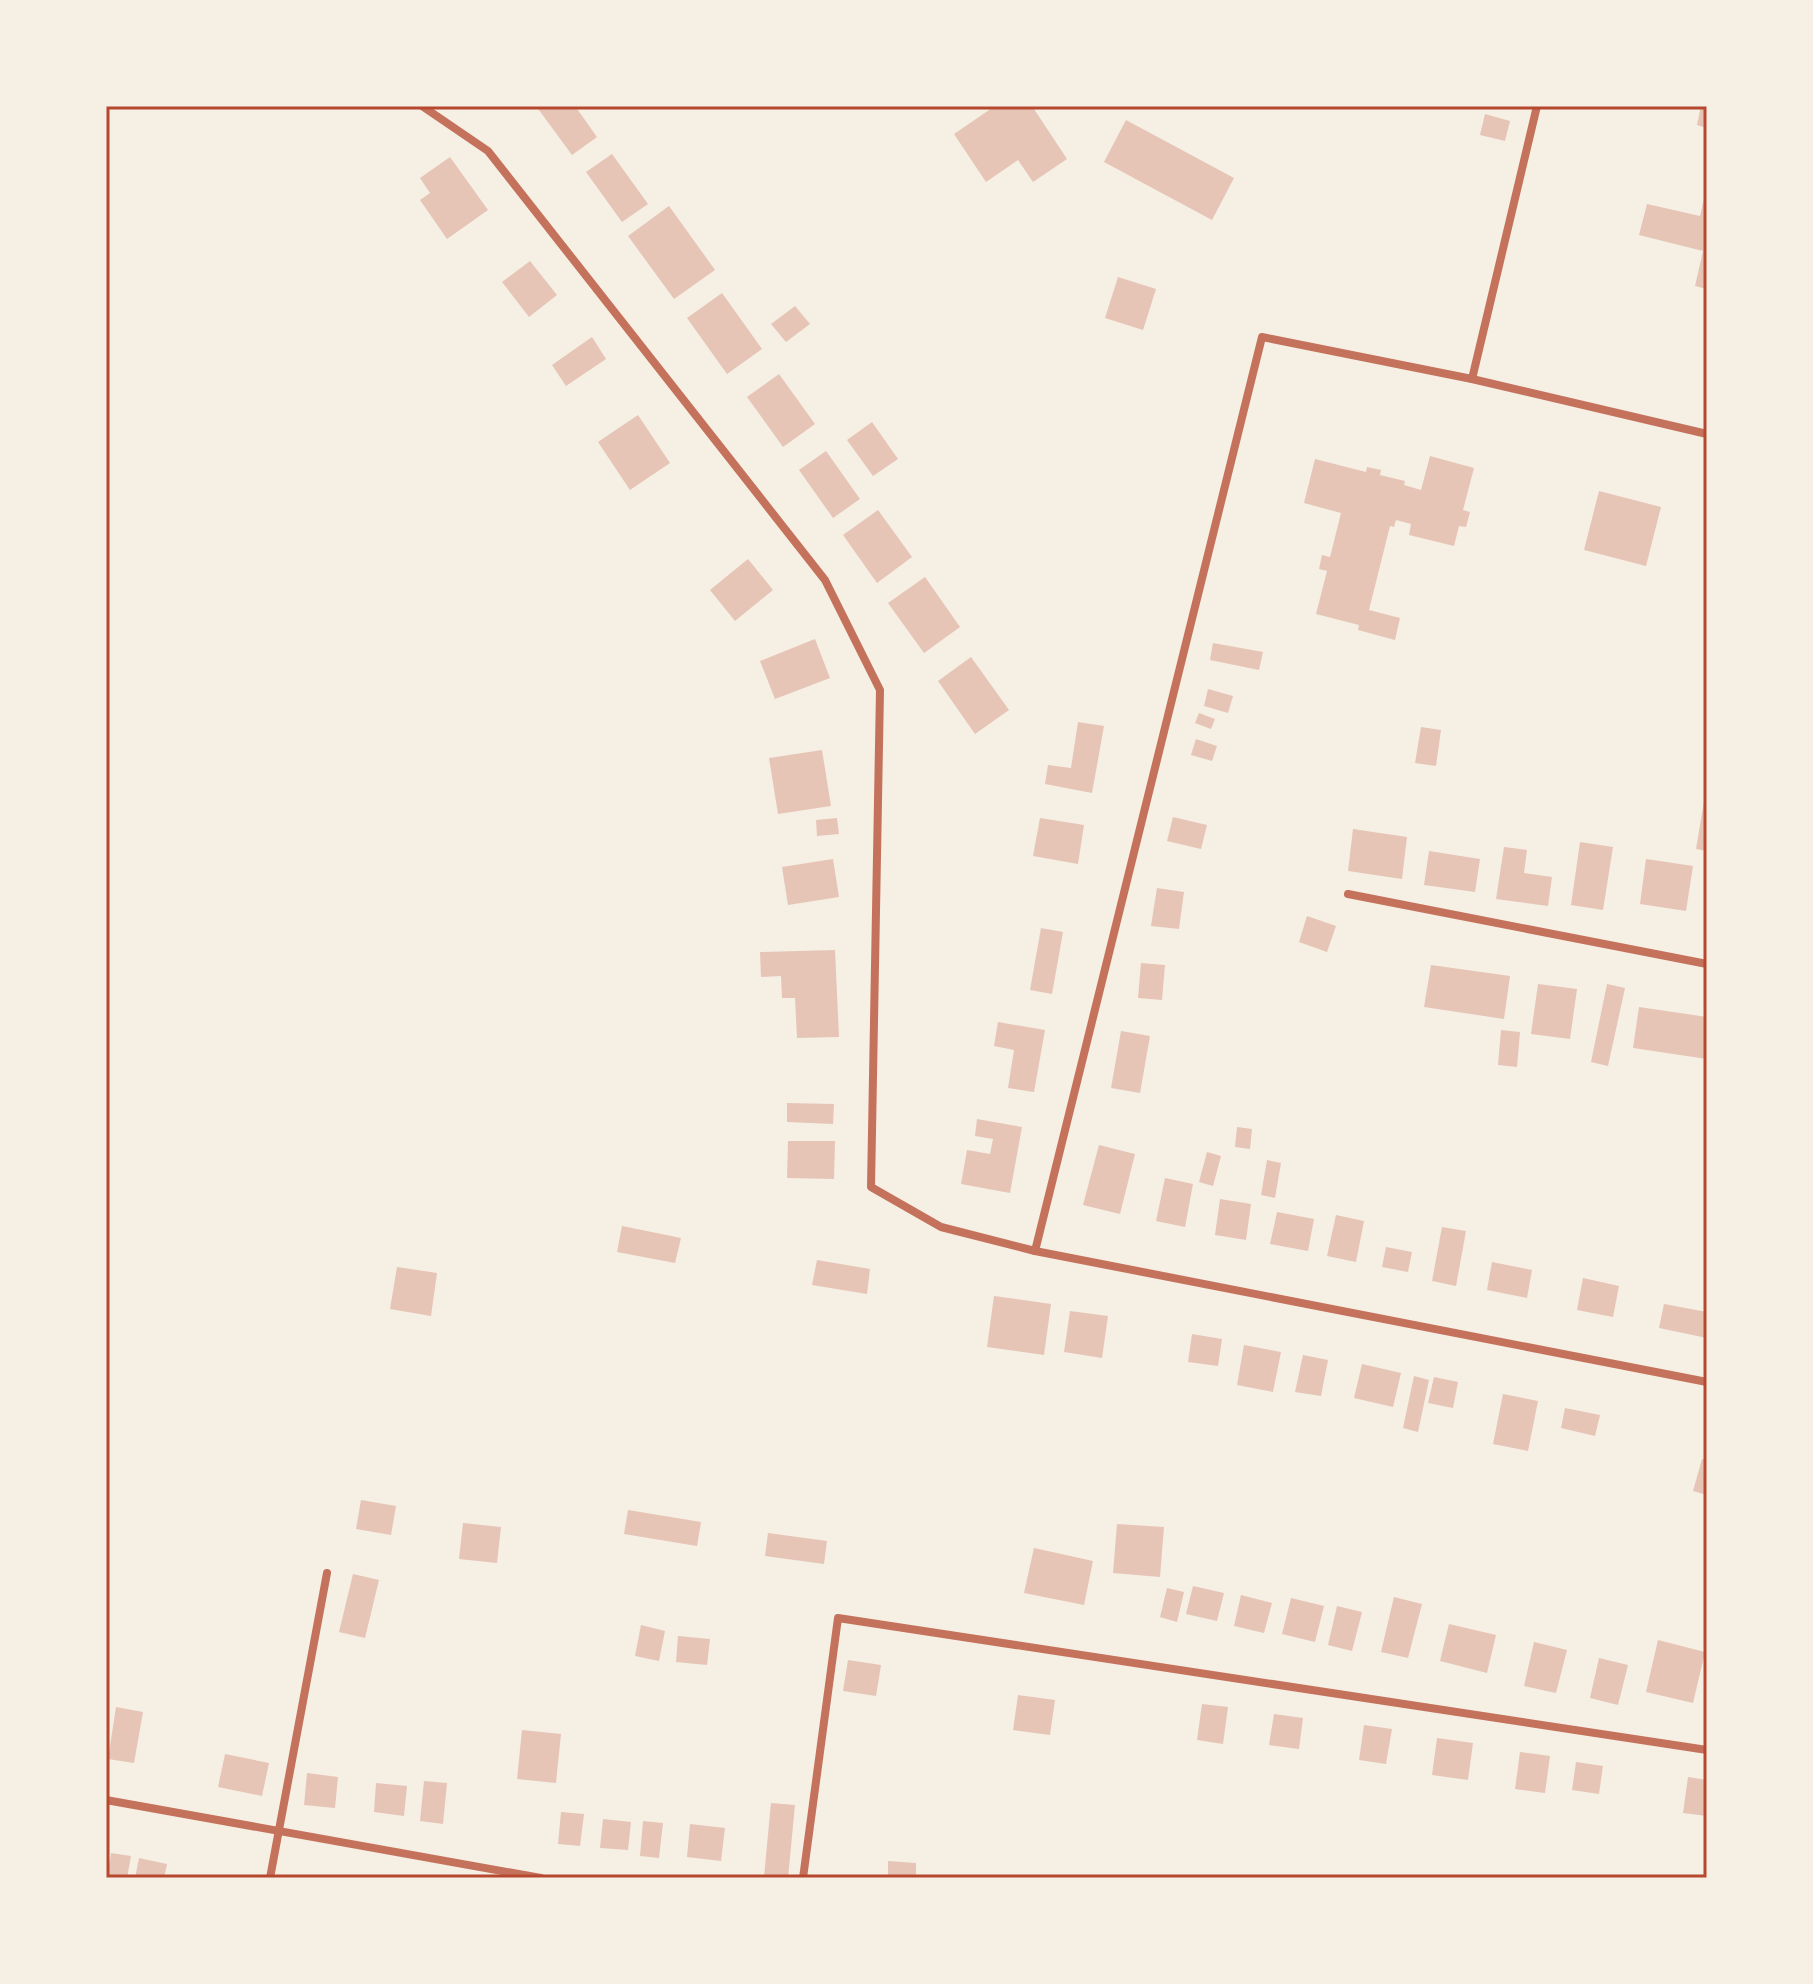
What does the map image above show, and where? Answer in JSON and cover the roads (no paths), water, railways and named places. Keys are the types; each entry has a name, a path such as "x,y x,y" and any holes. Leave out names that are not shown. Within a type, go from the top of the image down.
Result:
{"street":[{"path":"422,106 488,151 767,506 825,580 880,690 871,1187 941,1227 1035,1251 1707,1382"},
{"path":"1472,379 1537,106"},
{"path":"1035,1251 1262,337 1472,379 1707,434"},
{"path":"1348,894 1707,964"},
{"path":"270,1878 327,1573"},
{"path":"803,1878 838,1618 1707,1750"},
{"path":"106,1800 541,1878"}]}
